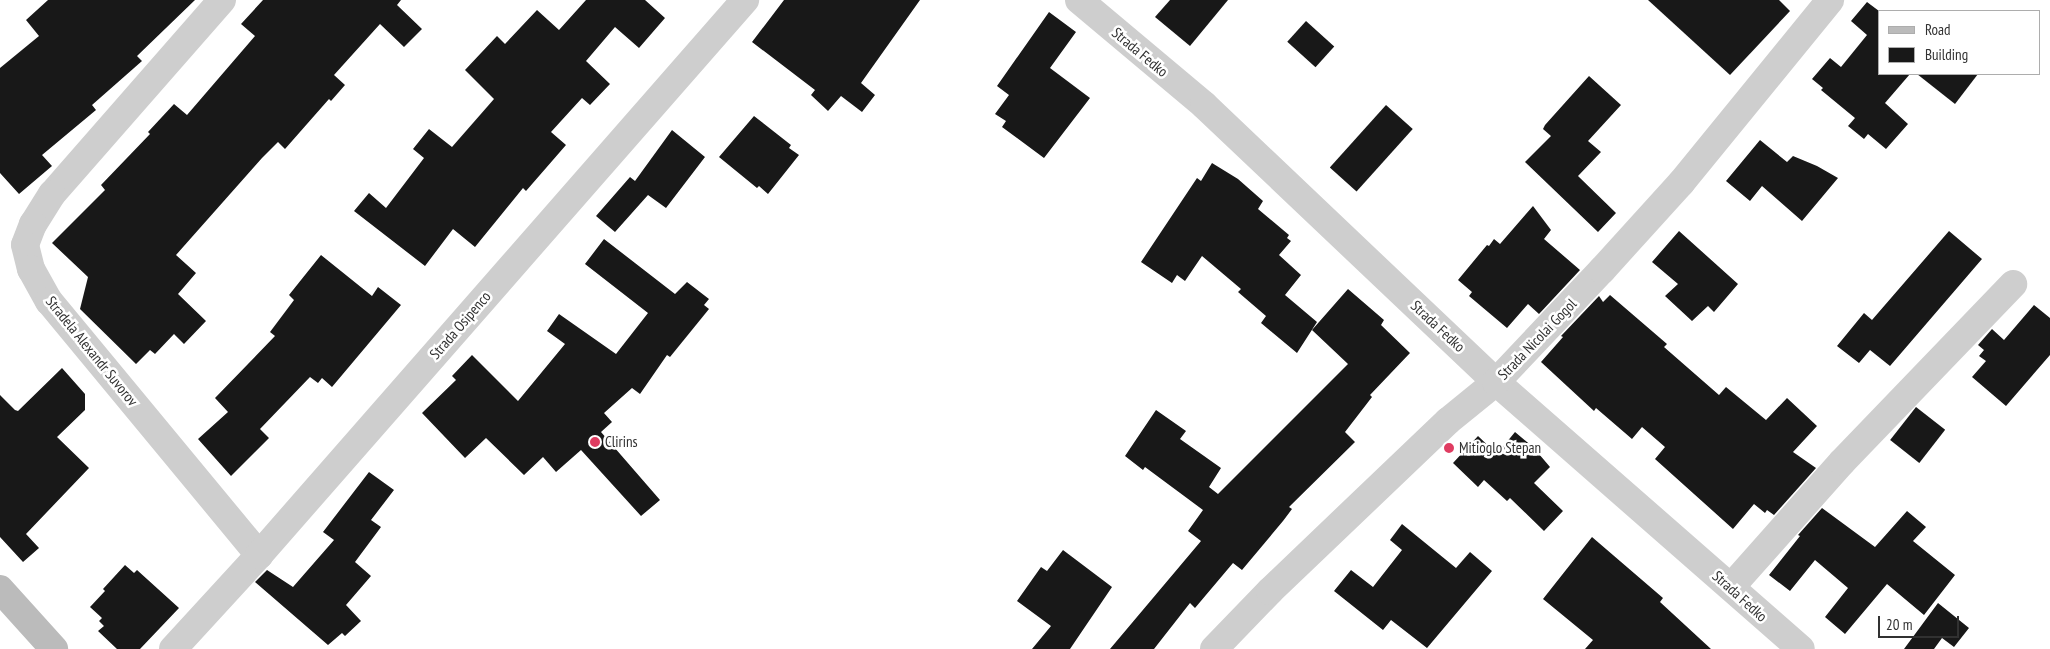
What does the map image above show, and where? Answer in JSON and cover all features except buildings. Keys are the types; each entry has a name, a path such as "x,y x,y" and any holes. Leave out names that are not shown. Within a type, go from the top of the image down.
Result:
{"street":[{"name":"Stradela Alexandr Suvorov","path":"222,0 52,194 33,224 26,245 31,268 49,301 259,554"},
{"name":"Strada Osipenco","path":"174,649 745,0"},
{"name":"Strada Fedko","path":"1078,0 1204,105 1496,382 1801,649"},
{"name":"Strada Nicolai Gogol","path":"1214,649 1270,591 1448,421 1496,382 1681,183 1830,0"},
{"path":"1731,587 1842,462 2013,284"},
{"path":"0,589 54,649"}],"place":[{"name":"Clirins","path":"595,442"},
{"name":"Mitioglo Stepan","path":"1449,448"}]}
